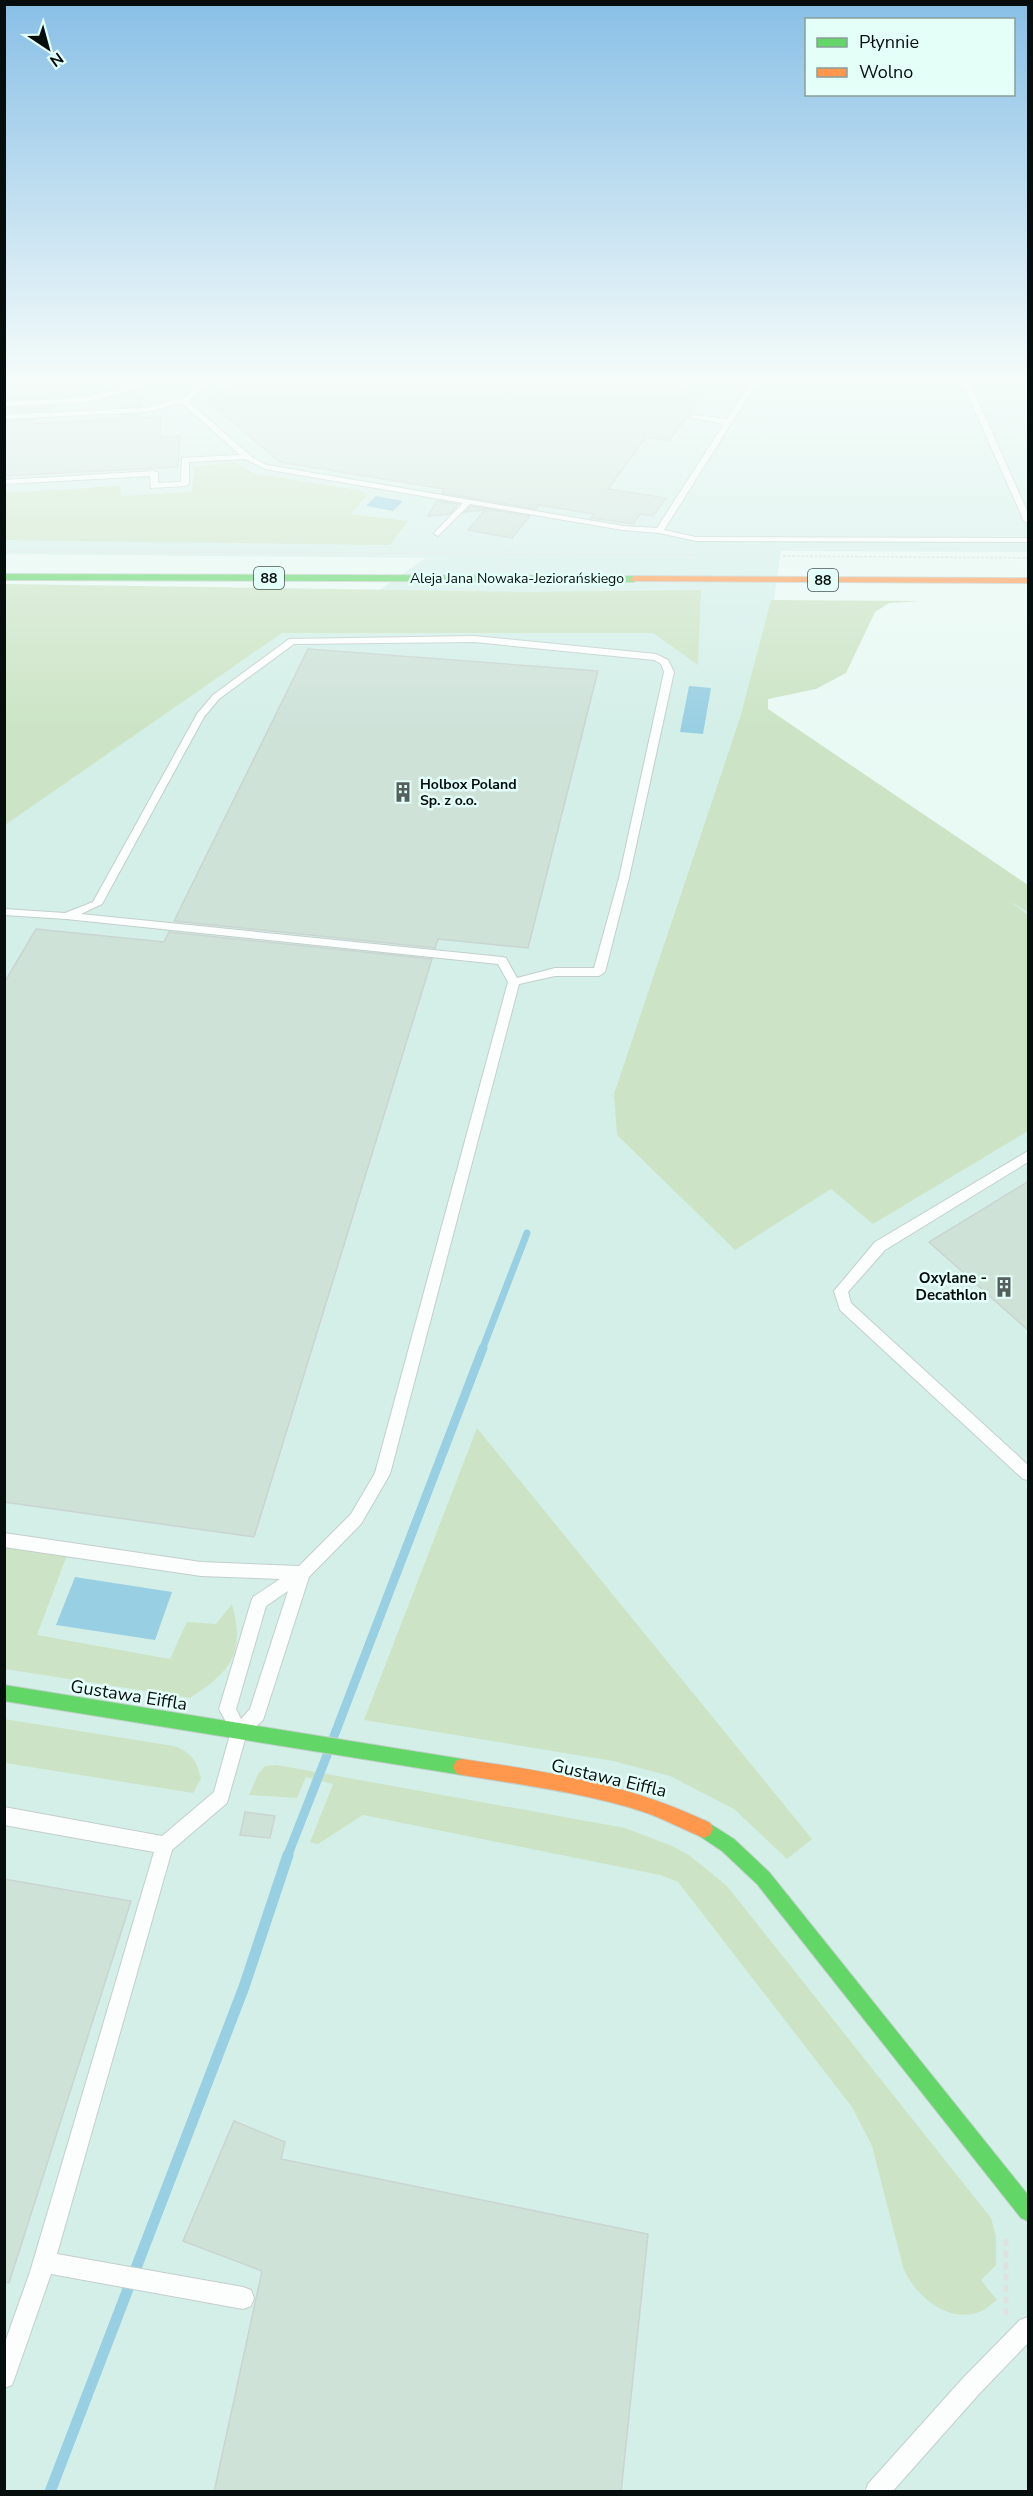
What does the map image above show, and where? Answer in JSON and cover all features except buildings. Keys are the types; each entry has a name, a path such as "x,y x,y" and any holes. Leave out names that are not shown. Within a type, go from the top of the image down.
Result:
{"main road":[{"path":"4,564 291,571 423,578"},
{"name":"Aleja Jana Nowaka-Jeziorańskiego","path":"4,577 1029,580"},
{"name":"Gustawa Eiffla","path":"4,1693 589,1789 669,1810 703,1826 749,1863 787,1907 1029,2211"}],"lane":[{"path":"425,495 640,530 659,531 696,539 1029,540"},
{"path":"659,531 682,495"},
{"path":"1018,495 1029,520"},
{"path":"438,534 467,503"},
{"path":"66,916 97,904 200,716 216,697 292,641 474,639 656,657 665,662 669,672 624,878 599,972 555,972 514,982"},
{"path":"4,912 66,916 502,961 514,982 382,1474 356,1519 302,1573 259,1602 227,1709 239,1732"},
{"path":"1029,1156 880,1246 841,1291 844,1306 1029,1474"},
{"path":"4,1540 201,1569 302,1573"},
{"path":"4,2377 43,2262 165,1845 221,1797 239,1732 257,1714 302,1573"},
{"path":"4,1816 165,1845"},
{"path":"43,2262 243,2298"},
{"path":"876,2492 971,2386 1029,2328"}],"path":[{"path":"4,551 696,555"},
{"path":"779,556 1029,558"},
{"path":"1004,2230 1006,2238 1006,2350"}],"shaded area":[{"path":"5,495 1028,495 1028,552 781,551 758,713 1028,894 1028,2491 5,2491 5,823 282,633 381,589 425,558 5,554"}],"green space":[{"path":"5,495 367,495 351,514 408,521 390,545 5,540"},
{"path":"5,584 525,592 701,590 698,665 653,633 282,633 5,825"},
{"path":"771,600 922,601 889,603 875,612 846,673 816,689 768,699 768,709 1028,885 1028,912 1011,902 1028,915 1028,1131 873,1224 831,1189 735,1250 617,1135 614,1094 740,718"},
{"path":"477,1428 812,1839 787,1859 734,1809 670,1776 613,1761 364,1720"},
{"path":"4,1546 67,1555 37,1635 170,1659 187,1622 216,1624 232,1604 237,1636 231,1660 225,1670 190,1698 5,1669"},
{"path":"4,1719 174,1746 193,1758 201,1779 193,1793 5,1763"},
{"path":"277,1765 625,1828 689,1855 727,1886 991,2218 996,2236 996,2265 981,2280 997,2300 981,2311 969,2315 957,2314 934,2305 915,2287 903,2267 872,2146 852,2107 678,1882 660,1875 363,1815 318,1844 310,1842 333,1784 306,1777 297,1798 249,1795 258,1774 265,1766"}],"water":[{"path":"376,496 403,501 393,511 366,506"},
{"path":"689,686 711,688 703,734 680,732"},
{"path":"75,1577 172,1592 155,1640 56,1625"}],"waterway":[{"path":"482,1350 527,1233"},
{"path":"334,1736 483,1348"},
{"path":"287,1857 327,1755"},
{"path":"50,2492 244,1987 288,1855"}],"traffic: fast":[{"path":"4,577 634,579"},
{"path":"4,1693 462,1767"},
{"path":"704,1829 728,1845 763,1878 1028,2211"}],"traffic: slow":[{"path":"634,579 1028,581"},
{"path":"462,1767 617,1795 676,1815 704,1829"}],"place":[{"name":"Holbox Poland Sp. z o.o.","path":"403,792"},
{"name":"Oxylane - Decathlon","path":"1004,1287"}]}
